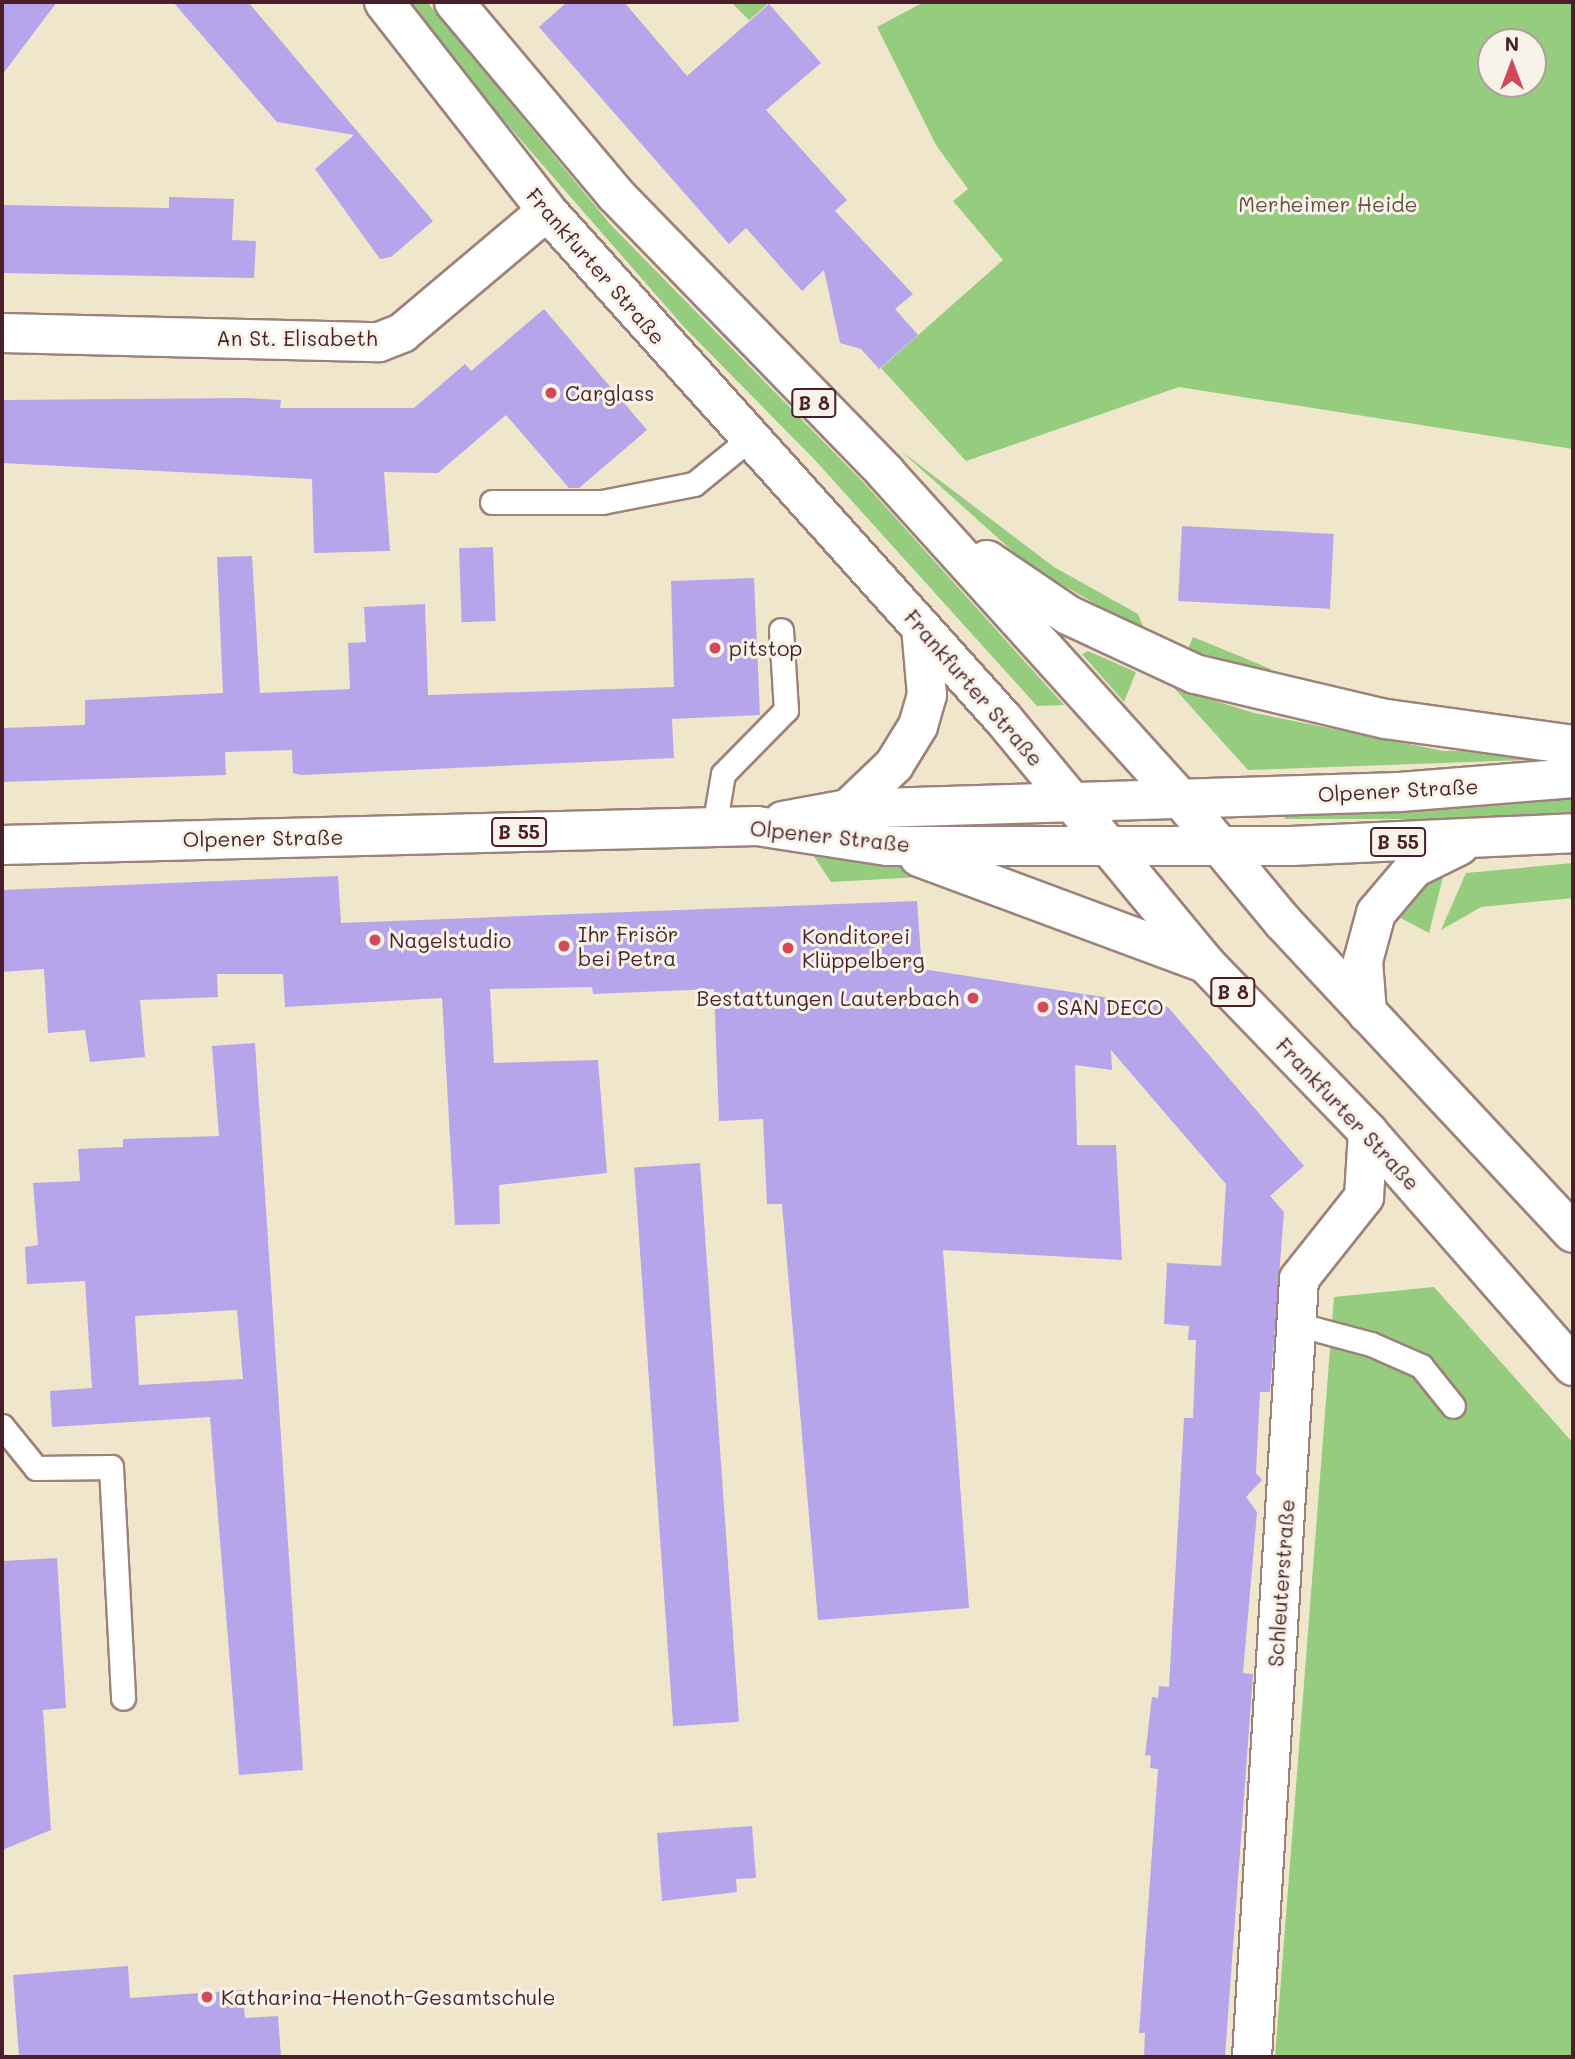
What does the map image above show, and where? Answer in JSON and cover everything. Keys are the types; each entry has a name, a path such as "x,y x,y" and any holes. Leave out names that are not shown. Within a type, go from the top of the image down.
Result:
{"main road":[{"name":"Frankfurter Straße","path":"384,2 547,211 921,627 1072,801 1206,964 1368,1132 1573,1366"},
{"name":"B 8","path":"454,2 657,241 885,472 1222,845 1367,1013 1573,1233"},
{"name":"An St. Elisabeth","path":"2,333 379,342 402,332 547,211"},
{"path":"885,472 1021,586 1145,655 1308,703 1573,745"},
{"path":"848,809 894,765 918,726 927,695 921,627"},
{"name":"Olpener Straße","path":"1180,798 1400,792 1573,778"},
{"name":"B 55","path":"757,827 848,809 1180,798"},
{"name":"Olpener Straße","path":"2,845 714,827 757,827 888,846 1222,845 1486,839 1573,833"},
{"path":"1367,1013 1368,930 1386,897 1430,858 1486,839"},
{"path":"888,846 1206,964"},
{"name":"Schleuterstraße","path":"1252,2057 1299,1279 1364,1197 1368,1132"}],"lane":[{"path":"492,502 602,502 694,484 750,439"},
{"path":"714,827 723,774 786,710 781,630"},
{"path":"1296,1324 1370,1343 1421,1366 1453,1406"},
{"path":"2,1426 36,1468 111,1467 123,1698"}],"green space":[{"path":"412,2 427,2 611,225 866,485 1064,705 1037,706 814,459 684,327 466,77"},
{"path":"731,2 770,2 749,20"},
{"name":"Merheimer Heide","path":"924,2 1573,2 1573,449 1179,387 966,461 881,368 1003,260 953,201 968,189 936,145 877,27"},
{"path":"901,451 1054,567 1138,614 1146,633 1028,565"},
{"path":"1193,637 1271,669 1270,674 1188,649"},
{"path":"1088,651 1136,672 1124,702 1082,654"},
{"path":"1174,688 1254,713 1444,751 1533,749 1525,760 1248,770"},
{"path":"1285,795 1573,795 1573,819 1285,819"},
{"path":"811,852 924,867 920,877 831,882"},
{"path":"1573,863 1573,898 1481,907 1441,930 1466,873"},
{"path":"1444,873 1429,933 1393,914 1421,882"},
{"path":"1434,1287 1573,1443 1573,2057 1275,2057 1334,1297"}],"building":[{"path":"2,2 57,2 2,75"},
{"path":"173,2 248,2 433,221 391,257 380,259 315,169 354,135 277,122"},
{"path":"567,2 624,2 687,76 769,4 821,63 766,110 847,200 835,211 913,294 895,309 918,335 879,369 861,349 840,343 824,270 802,291 746,228 729,244 539,27"},
{"path":"169,197 234,199 232,240 256,241 254,278 2,273 2,205 169,208"},
{"path":"544,309 647,430 579,488 569,488 506,415 438,473 384,472 390,551 314,553 312,479 2,463 2,400 246,398 281,400 280,408 414,408 465,364 471,371"},
{"path":"1182,526 1334,534 1330,609 1178,601"},
{"path":"493,547 496,621 462,622 459,548"},
{"path":"252,556 260,693 350,689 348,643 366,642 364,607 425,604 428,695 674,687 671,581 754,578 760,715 672,719 674,758 301,775 293,773 292,750 225,752 226,775 2,782 2,728 85,725 85,700 223,693 217,557"},
{"path":"338,876 341,923 917,901 922,969 1168,1007 1304,1166 1270,1196 1284,1212 1270,1392 1260,1392 1256,1473 1262,1480 1246,1497 1257,1512 1243,1673 1253,1674 1225,2057 1144,2057 1145,2033 1139,2033 1158,1769 1150,1768 1151,1756 1145,1755 1152,1697 1158,1698 1159,1686 1169,1687 1184,1418 1193,1418 1196,1340 1188,1340 1189,1326 1164,1324 1167,1263 1221,1266 1226,1184 1111,1050 1112,1070 1075,1065 1077,1145 1116,1145 1122,1260 943,1250 969,1608 818,1620 782,1204 767,1204 763,1119 719,1121 714,989 593,994 592,987 490,989 494,1063 598,1060 607,1173 499,1185 500,1224 455,1225 442,998 285,1007 283,974 217,974 218,997 140,1000 145,1057 90,1062 85,1030 48,1033 44,969 2,972 2,890"},
{"path":"255,1043 303,1770 239,1775 210,1417 52,1427 50,1391 92,1388 85,1281 27,1284 25,1247 38,1245 33,1183 80,1181 78,1149 123,1147 123,1139 219,1136 212,1046","holes":["237,1310 243,1379 139,1385 135,1316"]},
{"path":"700,1163 739,1722 673,1726 634,1168"},
{"path":"57,1558 66,1708 43,1710 51,1830 2,1850 2,1561"},
{"path":"752,1826 756,1878 736,1879 737,1892 662,1901 657,1833"},
{"path":"128,1966 130,1998 242,1990 245,2018 278,2016 281,2057 19,2057 13,1975"}],"place":[{"name":"Carglass","path":"551,393"},
{"name":"pitstop","path":"715,648"},
{"name":"Nagelstudio","path":"375,940"},
{"name":"Ihr Frisör bei Petra","path":"564,946"},
{"name":"Konditorei Klüppelberg","path":"788,948"},
{"name":"Bestattungen Lauterbach","path":"973,998"},
{"name":"SAN DECO","path":"1043,1007"},
{"name":"Katharina-Henoth-Gesamtschule","path":"207,1997"}]}
